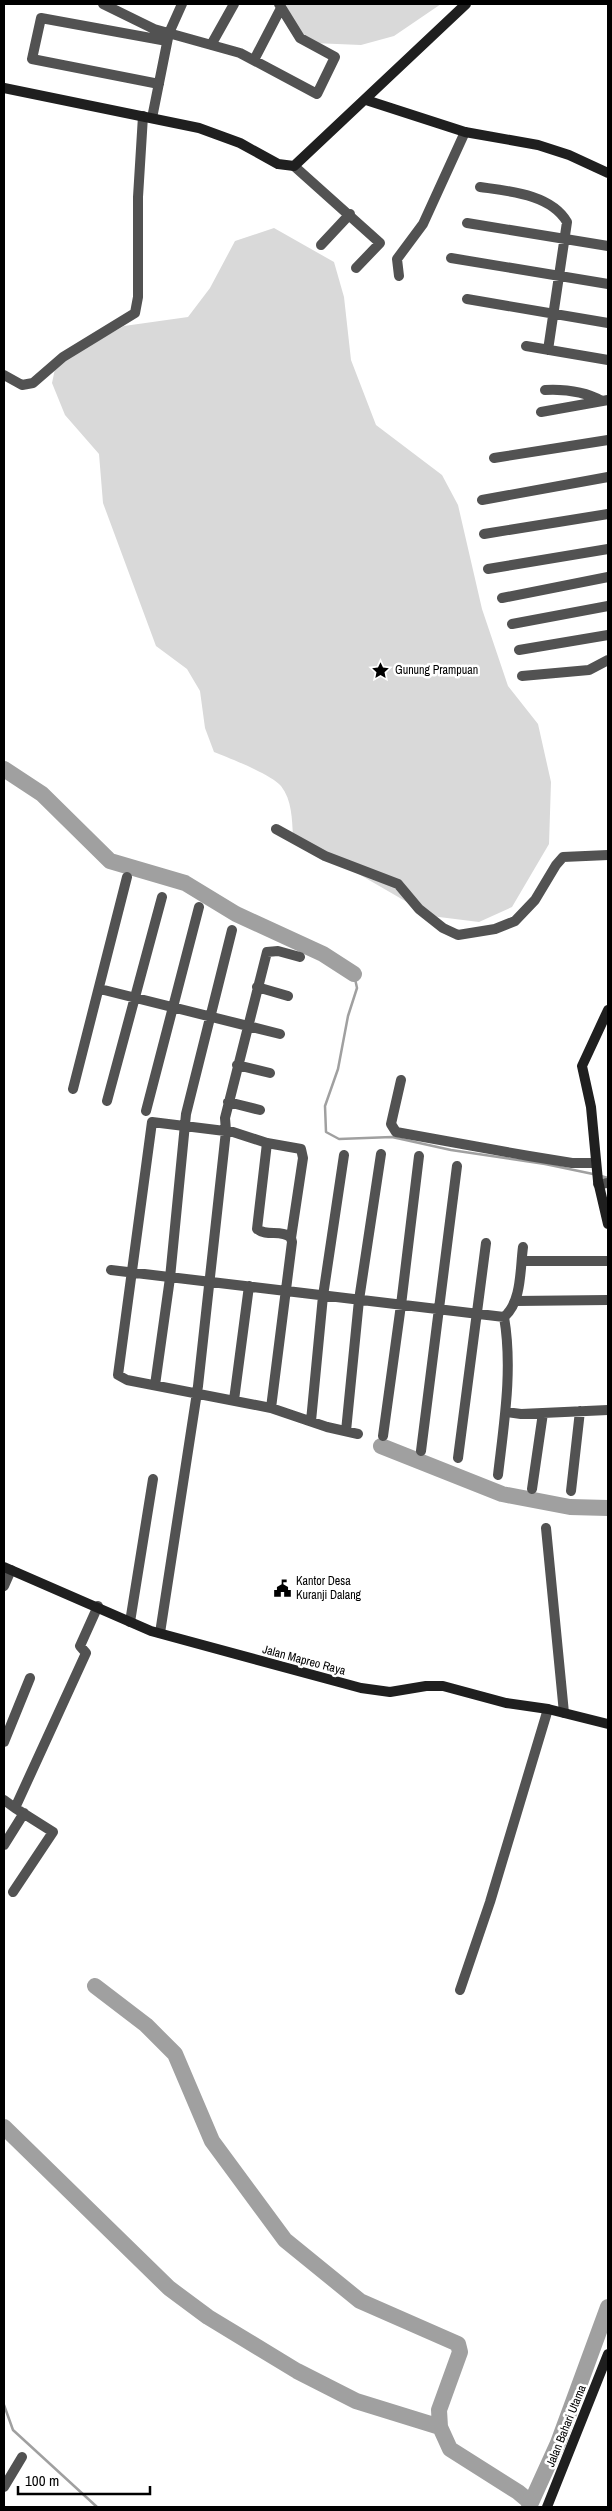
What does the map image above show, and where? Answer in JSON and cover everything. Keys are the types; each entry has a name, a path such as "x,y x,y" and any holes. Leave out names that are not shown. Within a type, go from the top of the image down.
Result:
{"street":[{"path":"103,4 168,37"},
{"path":"4,374 22,385 34,383 63,357 135,313 138,297 138,197 147,117 159,84 168,37 182,4"},
{"path":"211,45 234,4"},
{"path":"294,166 466,4"},
{"path":"159,84 32,59 41,18 168,37 211,45 240,53 315,94 335,57 300,38 280,6"},
{"path":"254,60 280,6"},
{"path":"4,88 147,117 214,133 240,143 278,164 294,166 350,214 380,243 356,268"},
{"path":"366,100 465,132 538,145 569,155 608,173"},
{"path":"399,276 397,259 423,224 465,132"},
{"path":"480,187 516,191 542,202 565,219 568,227 548,350"},
{"path":"321,245 350,214"},
{"path":"467,224 608,246"},
{"path":"451,258 608,284"},
{"path":"467,299 608,323"},
{"path":"526,346 608,360"},
{"path":"545,390 578,392 605,400"},
{"path":"541,412 605,400"},
{"path":"494,458 608,440"},
{"path":"482,500 608,477"},
{"path":"484,534 608,514"},
{"path":"488,569 608,549"},
{"path":"502,598 608,577"},
{"path":"512,624 608,606"},
{"path":"520,650 608,635"},
{"path":"522,676 589,670 608,660"},
{"path":"276,829 325,856 398,884 412,902 443,928 464,935 495,930 515,921 535,900 556,864 563,857 608,855"},
{"path":"73,1089 127,878"},
{"path":"107,1101 162,897"},
{"path":"146,1111 198,907"},
{"path":"156,1385 187,1126 186,1114 232,930"},
{"path":"160,1633 197,1393 228,1102 267,952 278,950 300,957"},
{"path":"257,988 288,996"},
{"path":"100,989 173,1009 280,1034"},
{"path":"608,1010 589,1046 582,1066 591,1107 599,1176 608,1224"},
{"path":"237,1065 270,1072"},
{"path":"401,1080 391,1124 396,1132 572,1163 599,1176"},
{"path":"228,1102 260,1110"},
{"path":"271,1408 291,1238 303,1158 301,1149 267,1143 226,1131 153,1121 150,1124 118,1375 121,1378 271,1408 358,1434"},
{"path":"267,1143 258,1229 262,1232 285,1234 291,1238"},
{"path":"346,1431 359,1300 381,1154"},
{"path":"311,1421 323,1296 344,1155"},
{"path":"383,1436 402,1305 419,1156"},
{"path":"421,1451 457,1166"},
{"path":"458,1458 486,1243"},
{"path":"111,1270 504,1317 511,1312 516,1302 524,1247"},
{"path":"522,1261 608,1261"},
{"path":"234,1400 249,1286"},
{"path":"516,1302 608,1300"},
{"path":"498,1475 506,1412 507,1334 504,1317"},
{"path":"506,1412 520,1414 608,1410"},
{"path":"571,1491 580,1411"},
{"path":"532,1489 543,1413"},
{"path":"130,1622 153,1479"},
{"path":"546,1528 564,1713"},
{"path":"4,1586 7,1569"},
{"name":"Jalan Mapreo Raya","path":"7,1569 160,1633 371,1690 390,1692 426,1686 443,1686 506,1703 548,1709 608,1724"},
{"path":"4,1845 86,1653 80,1646 98,1606"},
{"path":"4,1742 30,1678"},
{"path":"460,1990 493,1893 548,1709"},
{"path":"4,1800 53,1832 13,1892"},
{"name":"Jalan Bahari Utama","path":"547,2507 608,2354"},
{"path":"4,2487 22,2457"}],"shaded area":[{"path":"283,4 441,4 394,36 361,45 313,43 296,30"},
{"path":"274,228 334,262 344,297 351,360 376,425 442,475 458,505 482,609 508,686 538,724 551,782 549,844 512,907 479,922 431,916 293,836 289,803 281,786 268,776 214,752 205,728 200,691 187,669 156,646 103,503 99,454 65,415 52,383 56,364 124,326 188,317 210,288 235,241"}],"waterway":[{"path":"4,769 42,794 110,861 185,883 236,914 323,954 354,974"},
{"path":"354,974 357,988 348,1016 338,1069 325,1106 326,1132 339,1139 392,1137 451,1150 545,1164 593,1174"},
{"path":"601,1176 608,1178"},
{"path":"381,1446 502,1494 570,1507 608,1508"},
{"path":"95,1986 146,2025 175,2054 212,2141 285,2240 360,2301 458,2344 460,2352 439,2410 440,2427 450,2449 518,2492 530,2502"},
{"path":"4,2127 169,2288 208,2317 297,2371 356,2401 440,2427"},
{"path":"529,2507 558,2443 608,2307"},
{"path":"4,2405 13,2430 97,2507"}],"place":[{"name":"Gunung Prampuan","path":"381,670"},
{"name":"Kantor Desa Kuranji Dalang","path":"282,1588"}]}
